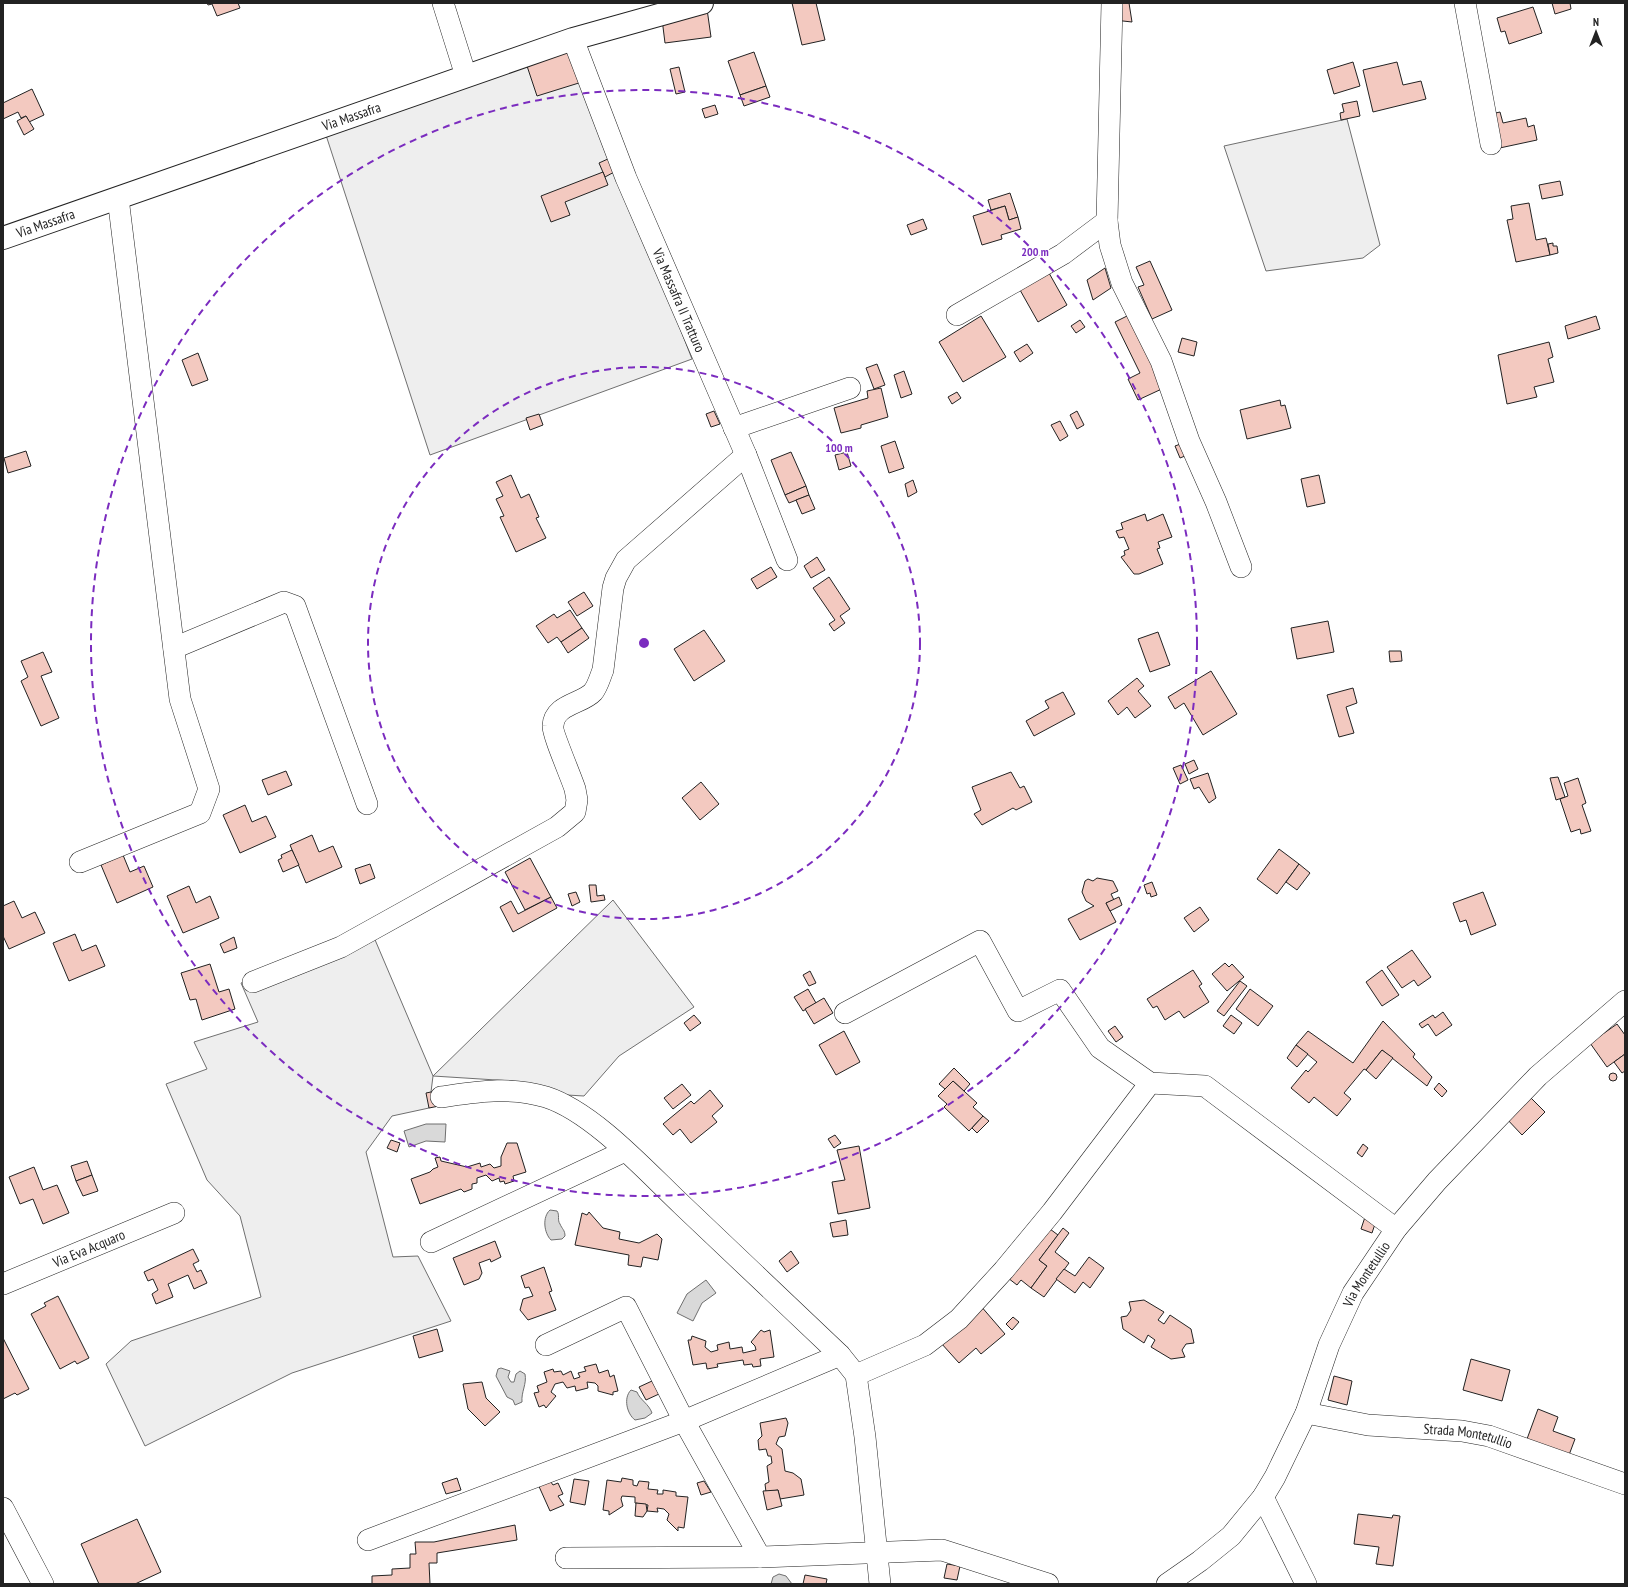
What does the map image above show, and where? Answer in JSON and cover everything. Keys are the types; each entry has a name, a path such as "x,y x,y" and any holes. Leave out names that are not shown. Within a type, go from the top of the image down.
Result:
{"main road":[{"name":"Via Massafra","path":"3,238 573,39 702,3"}],"street":[{"path":"443,3 466,76"},
{"path":"1112,3 1107,221 1110,245 1122,282 1161,361 1189,441 1216,502 1241,567"},
{"path":"1465,3 1491,144"},
{"name":"Via Massafra II Tratturo","path":"573,39 626,178 746,455 787,560"},
{"path":"80,862 200,813 209,789 180,699 118,198"},
{"path":"957,315 1064,254 1107,221"},
{"path":"734,428 850,388"},
{"path":"253,982 340,947 557,826 575,812 577,800 575,789 552,727 556,716 568,706 592,693 599,682 613,588 620,568 626,560 746,455"},
{"path":"174,648 284,602 295,606 367,804"},
{"path":"845,1013 980,941 1018,1011 1060,990 1100,1048 1150,1083 1205,1086 1396,1229"},
{"name":"Via Montetullio","path":"1167,1584 1200,1561 1231,1536 1263,1497 1275,1477 1306,1413 1330,1345 1353,1293 1396,1229 1437,1181 1538,1076 1625,1001"},
{"path":"856,1374 925,1345 959,1319 1004,1270 1052,1212 1150,1083"},
{"path":"441,1098 476,1092 513,1090 546,1098 580,1114 625,1151 840,1355 856,1374 865,1437 880,1584"},
{"path":"431,1242 625,1151"},
{"name":"Via Eva Acquaro","path":"3,1284 174,1213"},
{"path":"546,1345 626,1307 684,1421 760,1557"},
{"path":"368,1540 684,1421 840,1355"},
{"name":"Strada Montetullio","path":"1306,1413 1368,1426 1462,1431 1489,1436 1625,1484"},
{"path":"1263,1497 1306,1584"},
{"path":"3,1508 43,1584"},
{"path":"566,1558 760,1557 942,1550 1048,1584"}],"shaded area":[{"path":"571,49 692,359 430,455 324,129"},
{"path":"1347,119 1380,245 1363,258 1266,271 1224,146"},
{"path":"613,900 694,1007 619,1056 584,1096 567,1095 512,1081 433,1076"},
{"path":"370,928 433,1076 429,1108 392,1116 366,1152 393,1257 418,1256 451,1321 292,1373 145,1446 106,1364 131,1341 261,1297 240,1216 207,1180 166,1084 207,1069 194,1042 258,1022 241,983"},
{"path":"426,1124 446,1124 445,1142 426,1141 409,1147 404,1131"},
{"path":"550,1210 557,1211 558,1213 559,1222 565,1234 562,1239 551,1240 545,1229 547,1213"},
{"path":"706,1280 716,1293 702,1303 693,1321 677,1313 687,1294"},
{"path":"501,1368 510,1371 508,1377 511,1382 514,1382 516,1374 520,1371 525,1374 522,1402 515,1405 513,1400 507,1397 496,1376 498,1369"},
{"path":"631,1390 637,1392 651,1410 652,1413 645,1418 635,1420 628,1410 627,1397"},
{"path":"779,1574 786,1576 792,1584 771,1584 773,1577"}],"building":[{"path":"207,3 238,3 240,8 217,16 212,4 208,5"},
{"path":"792,3 816,3 825,40 802,45"},
{"path":"1116,3 1129,3 1132,22 1114,20"},
{"path":"1552,3 1570,3 1571,9 1555,14"},
{"path":"1533,7 1542,33 1509,44 1505,31 1501,32 1497,18"},
{"path":"707,9 711,37 665,43 662,19"},
{"path":"571,49 582,82 537,96 526,63"},
{"path":"754,52 766,86 740,95 728,61"},
{"path":"1353,62 1360,86 1334,94 1327,70"},
{"path":"1397,62 1403,85 1421,81 1426,99 1373,112 1363,70"},
{"path":"679,67 685,92 676,94 670,69"},
{"path":"766,86 770,97 744,106 740,95"},
{"path":"32,89 44,115 29,122 26,116 21,118 18,112 3,119 3,103"},
{"path":"1357,101 1360,116 1341,120 1340,113 1344,112 1342,104"},
{"path":"715,105 718,114 705,118 702,109"},
{"path":"1500,112 1503,123 1526,118 1528,127 1534,125 1537,140 1495,149 1487,115"},
{"path":"26,116 34,129 24,135 17,121"},
{"path":"610,158 616,171 605,177 599,163"},
{"path":"603,172 608,185 565,202 570,215 551,222 541,196"},
{"path":"1560,181 1563,195 1542,199 1539,185"},
{"path":"1010,193 1018,217 1009,220 1005,206 991,210 988,200"},
{"path":"1529,203 1536,240 1546,238 1550,255 1516,262 1507,220 1513,219 1511,206"},
{"path":"1005,206 1009,220 1018,217 1021,229 1001,235 1002,239 982,245 973,216"},
{"path":"923,219 927,229 911,235 907,225"},
{"path":"1553,243 1553,246 1557,246 1558,253 1550,255 1548,244"},
{"path":"1150,261 1172,310 1152,319 1138,287 1144,285 1136,267"},
{"path":"1105,268 1111,288 1093,300 1087,280"},
{"path":"1049,273 1067,305 1038,322 1020,290"},
{"path":"1131,314 1166,387 1138,400 1128,379 1140,373 1115,322"},
{"path":"981,316 1006,357 963,382 939,342"},
{"path":"1596,316 1600,329 1568,339 1565,326"},
{"path":"1080,320 1085,327 1076,333 1071,326"},
{"path":"1182,338 1197,342 1194,356 1178,352"},
{"path":"1549,342 1553,357 1548,359 1554,382 1534,387 1537,397 1507,404 1498,355"},
{"path":"1027,344 1033,353 1020,362 1014,352"},
{"path":"198,353 208,380 192,386 182,360"},
{"path":"877,364 885,385 874,389 866,368"},
{"path":"904,371 912,394 901,398 894,375"},
{"path":"881,388 888,417 861,425 861,428 841,433 834,408 868,398 867,391"},
{"path":"957,392 961,398 952,404 948,397"},
{"path":"1280,400 1281,406 1285,405 1291,428 1247,439 1240,410"},
{"path":"714,411 720,424 711,427 706,414"},
{"path":"1077,411 1084,425 1077,429 1070,415"},
{"path":"539,414 543,425 530,430 526,418"},
{"path":"1060,421 1068,436 1060,441 1051,425"},
{"path":"895,441 904,468 889,473 881,446"},
{"path":"1186,442 1190,454 1180,458 1175,446"},
{"path":"26,451 31,466 8,473 4,458"},
{"path":"791,452 806,486 785,495 771,460"},
{"path":"847,452 851,466 839,470 835,455"},
{"path":"511,475 521,498 529,494 539,517 536,518 546,538 516,552 500,517 504,516 496,499 503,496 496,482"},
{"path":"1319,475 1325,503 1307,507 1301,479"},
{"path":"913,480 917,492 908,497 905,484"},
{"path":"806,486 809,495 789,503 785,495"},
{"path":"809,495 815,509 802,514 796,500"},
{"path":"1145,514 1147,521 1163,514 1172,537 1158,542 1160,548 1157,549 1163,564 1139,574 1134,574 1121,557 1125,555 1124,551 1129,549 1124,537 1119,538 1116,531 1123,529 1121,523"},
{"path":"817,557 825,570 811,578 804,566"},
{"path":"771,567 777,577 757,589 751,579"},
{"path":"829,577 850,609 840,616 845,623 834,631 829,624 835,620 813,588"},
{"path":"584,592 593,606 577,616 568,602"},
{"path":"570,610 582,628 561,642 557,637 548,643 536,626 554,614 557,618"},
{"path":"1328,621 1334,652 1297,659 1291,628"},
{"path":"582,628 589,638 568,653 561,642"},
{"path":"704,630 725,661 694,681 674,649"},
{"path":"1158,632 1170,665 1150,672 1138,639"},
{"path":"1389,651 1401,651 1402,661 1390,662"},
{"path":"43,652 52,672 41,676 59,718 41,726 21,681 28,677 21,661"},
{"path":"1211,671 1237,714 1203,735 1184,703 1175,709 1168,697"},
{"path":"1137,678 1144,686 1138,691 1151,706 1135,718 1127,707 1118,715 1108,701"},
{"path":"1353,688 1357,703 1346,707 1354,733 1339,737 1327,695"},
{"path":"1063,692 1075,714 1034,736 1026,721 1049,708 1045,701"},
{"path":"1194,760 1198,769 1189,774 1185,764"},
{"path":"1181,765 1188,780 1180,784 1173,768"},
{"path":"286,771 292,785 268,795 262,780"},
{"path":"1011,772 1020,788 1024,786 1032,802 1016,810 1013,808 982,825 974,814 981,810 972,787"},
{"path":"1208,773 1216,798 1209,803 1199,787 1194,789 1190,779"},
{"path":"1558,777 1565,797 1556,800 1550,778"},
{"path":"1578,778 1586,803 1582,805 1591,831 1581,834 1580,829 1571,832 1560,799 1568,796 1564,783"},
{"path":"701,782 719,804 700,820 682,798"},
{"path":"245,805 252,822 266,816 276,837 240,853 223,815"},
{"path":"312,835 319,852 333,846 342,867 306,883 290,845"},
{"path":"1279,849 1299,864 1277,894 1257,879"},
{"path":"292,850 299,865 283,872 278,860 282,858 281,855"},
{"path":"123,855 130,872 144,866 153,887 117,903 101,865"},
{"path":"530,858 551,897 525,910 505,872"},
{"path":"370,864 375,878 360,884 355,869"},
{"path":"1299,864 1310,873 1297,890 1286,882"},
{"path":"1097,878 1113,881 1118,891 1111,894 1114,900 1106,903 1116,922 1080,940 1068,919 1094,906 1086,901 1082,892 1085,881 1088,879 1093,881"},
{"path":"1152,882 1157,895 1151,897 1150,893 1147,894 1144,885"},
{"path":"589,885 596,885 597,896 604,895 605,900 591,902"},
{"path":"189,886 196,903 210,896 219,918 183,933 167,896"},
{"path":"576,892 580,902 572,906 568,894"},
{"path":"1483,892 1496,925 1471,935 1466,920 1460,922 1453,903"},
{"path":"551,897 557,908 513,932 500,907 511,901 518,914"},
{"path":"1119,897 1122,905 1110,911 1106,903"},
{"path":"14,901 22,918 35,912 45,933 9,949 3,936 3,906"},
{"path":"1200,907 1209,920 1194,932 1184,918"},
{"path":"75,934 82,951 96,945 105,966 69,981 53,943"},
{"path":"234,937 237,948 224,953 220,944"},
{"path":"1412,950 1431,977 1418,986 1414,980 1402,988 1387,967"},
{"path":"1225,963 1229,967 1232,964 1244,977 1227,991 1212,974"},
{"path":"210,964 219,992 229,989 235,1009 202,1020 196,999 190,1000 181,973"},
{"path":"1193,970 1202,984 1199,986 1209,1002 1184,1018 1179,1011 1165,1020 1157,1006 1153,1008 1147,999"},
{"path":"1382,970 1399,995 1382,1006 1366,982"},
{"path":"810,971 816,983 809,986 803,975"},
{"path":"1240,981 1247,986 1224,1016 1217,1011"},
{"path":"808,989 816,1003 803,1011 794,997"},
{"path":"1250,989 1273,1006 1258,1026 1236,1009"},
{"path":"824,998 833,1013 814,1024 805,1009"},
{"path":"1443,1012 1452,1025 1436,1036 1428,1024 1422,1028 1419,1024 1433,1015 1435,1018"},
{"path":"694,1015 701,1023 690,1031 684,1023"},
{"path":"1231,1015 1242,1023 1234,1034 1223,1026"},
{"path":"1383,1021 1415,1054 1413,1057 1432,1077 1427,1086 1382,1050 1366,1070 1364,1069 1344,1093 1351,1099 1337,1116 1314,1097 1309,1103 1291,1088 1306,1070 1308,1072 1317,1062 1296,1045 1308,1031 1353,1063"},
{"path":"1617,1024 1625,1035 1625,1054 1607,1067 1590,1043"},
{"path":"1115,1026 1123,1037 1116,1042 1108,1031"},
{"path":"844,1031 860,1062 836,1075 819,1045"},
{"path":"1296,1045 1308,1054 1297,1067 1287,1058"},
{"path":"1382,1050 1393,1058 1376,1079 1366,1070"},
{"path":"1625,1054 1625,1071 1622,1073 1614,1062"},
{"path":"954,1068 970,1084 964,1091 953,1081 945,1089 939,1084"},
{"path":"1611,1073 1615,1073 1617,1077 1615,1081 1611,1081 1609,1079 1609,1075"},
{"path":"953,1081 977,1103 973,1107 983,1116 969,1131 944,1107 947,1104 938,1096"},
{"path":"1439,1083 1447,1091 1442,1097 1434,1089"},
{"path":"682,1084 691,1095 673,1109 664,1098"},
{"path":"710,1090 723,1106 712,1116 717,1122 691,1143 680,1129 673,1135 663,1124 691,1101 694,1104"},
{"path":"436,1091 439,1106 429,1108 426,1093"},
{"path":"1529,1096 1545,1112 1522,1135 1505,1117"},
{"path":"983,1116 989,1121 977,1133 972,1128"},
{"path":"835,1135 841,1143 834,1148 828,1139"},
{"path":"391,1140 400,1143 397,1152 387,1148"},
{"path":"507,1143 517,1143 526,1172 513,1176 514,1181 505,1184 504,1181 500,1182 499,1178 492,1181 486,1175 477,1178 477,1183 472,1184 472,1189 464,1192 461,1189 420,1204 411,1179 430,1172 438,1167 435,1158 440,1157 441,1161 467,1167 480,1163 481,1167 490,1164 494,1168 501,1166 501,1157"},
{"path":"1363,1144 1368,1148 1362,1157 1357,1153"},
{"path":"859,1146 870,1208 838,1214 832,1182 845,1180 837,1150"},
{"path":"87,1161 92,1175 76,1181 71,1166"},
{"path":"34,1167 43,1190 57,1185 69,1213 43,1224 33,1199 20,1204 9,1177"},
{"path":"92,1175 98,1191 83,1196 76,1181"},
{"path":"589,1212 603,1228 620,1232 619,1239 639,1243 657,1234 662,1239 658,1260 643,1257 641,1267 628,1265 629,1255 575,1245 582,1213 587,1215"},
{"path":"1365,1217 1376,1221 1372,1233 1361,1229"},
{"path":"846,1220 848,1235 833,1237 830,1223"},
{"path":"1046,1226 1058,1235 1039,1260 1047,1266 1031,1288 1021,1280 1017,1285 1008,1278"},
{"path":"1063,1228 1069,1233 1055,1252 1069,1263 1044,1297 1031,1288 1047,1266 1039,1260"},
{"path":"495,1241 501,1257 491,1262 490,1259 479,1263 482,1273 479,1279 464,1285 453,1258"},
{"path":"193,1249 199,1261 193,1264 197,1272 201,1270 207,1283 194,1289 188,1275 168,1284 173,1297 156,1304 152,1294 158,1290 153,1279 148,1281 144,1272"},
{"path":"791,1251 799,1263 787,1272 779,1261"},
{"path":"1089,1257 1104,1268 1090,1288 1083,1282 1075,1293 1056,1279 1064,1269 1075,1276"},
{"path":"544,1267 552,1291 549,1292 556,1310 528,1320 520,1310 523,1299 533,1296 529,1287 525,1288 521,1276"},
{"path":"58,1296 89,1358 77,1364 75,1361 60,1369 31,1314 46,1306 44,1303"},
{"path":"1144,1300 1164,1312 1158,1320 1164,1324 1170,1315 1191,1329 1194,1343 1186,1344 1182,1350 1185,1357 1171,1359 1151,1347 1155,1340 1148,1335 1144,1343 1123,1329 1121,1317 1127,1316 1131,1310 1129,1302"},
{"path":"980,1305 1005,1334 981,1354 976,1348 959,1363 941,1343"},
{"path":"1013,1317 1019,1322 1012,1330 1006,1324"},
{"path":"437,1329 443,1351 419,1358 413,1336"},
{"path":"761,1330 764,1332 770,1330 774,1357 760,1359 761,1366 753,1367 752,1364 744,1365 743,1360 717,1364 718,1367 707,1369 706,1363 693,1365 688,1340 691,1340 692,1336 706,1341 705,1347 711,1352 718,1350 717,1345 729,1342 730,1349 742,1347 743,1353 756,1350 755,1346 751,1342"},
{"path":"3,1338 29,1389 17,1395 15,1393 3,1399"},
{"path":"1471,1359 1510,1370 1502,1401 1463,1390"},
{"path":"596,1364 599,1373 608,1370 610,1377 614,1375 618,1391 613,1392 613,1395 598,1391 598,1386 595,1383 587,1382 588,1388 576,1391 575,1386 567,1388 563,1382 555,1384 551,1392 556,1396 546,1408 544,1405 539,1407 534,1393 539,1392 537,1386 547,1382 544,1372 553,1369 554,1372 561,1371 563,1375 571,1371 574,1379 580,1377 578,1373 586,1371 584,1367"},
{"path":"1334,1376 1352,1381 1347,1405 1328,1400"},
{"path":"652,1381 659,1394 646,1400 639,1387"},
{"path":"482,1382 486,1398 500,1412 485,1426 468,1409 463,1384"},
{"path":"1538,1409 1558,1417 1553,1431 1575,1439 1569,1455 1527,1439"},
{"path":"786,1418 788,1423 785,1436 779,1437 776,1444 782,1449 785,1471 793,1473 801,1479 804,1495 780,1499 778,1490 766,1492 765,1484 769,1482 767,1466 772,1463 771,1456 768,1456 766,1449 759,1450 758,1440 762,1436 760,1423"},
{"path":"457,1478 461,1490 446,1494 442,1483"},
{"path":"548,1478 553,1485 558,1483 563,1494 558,1496 564,1505 550,1511 537,1482"},
{"path":"622,1478 633,1480 633,1485 637,1486 639,1481 649,1482 648,1489 658,1490 657,1494 663,1494 663,1490 676,1492 676,1496 688,1497 684,1528 678,1527 678,1531 667,1520 669,1514 664,1509 657,1508 658,1512 647,1511 648,1505 635,1503 635,1497 622,1496 621,1499 623,1506 609,1515 609,1511 603,1510 607,1480 621,1482"},
{"path":"574,1479 589,1481 585,1505 570,1502"},
{"path":"704,1481 711,1492 701,1495 697,1483"},
{"path":"778,1490 782,1506 767,1510 763,1491"},
{"path":"636,1503 646,1504 647,1511 643,1517 635,1516"},
{"path":"1358,1514 1392,1518 1393,1515 1400,1516 1393,1566 1376,1564 1379,1547 1354,1544"},
{"path":"137,1519 161,1572 135,1584 99,1584 81,1544"},
{"path":"515,1525 517,1540 437,1553 437,1563 429,1563 430,1584 372,1584 372,1576 392,1575 392,1569 410,1568 410,1554 416,1554 415,1542 434,1542"},
{"path":"947,1564 960,1566 957,1580 944,1578"},
{"path":"805,1575 827,1579 826,1584 803,1584"}]}
